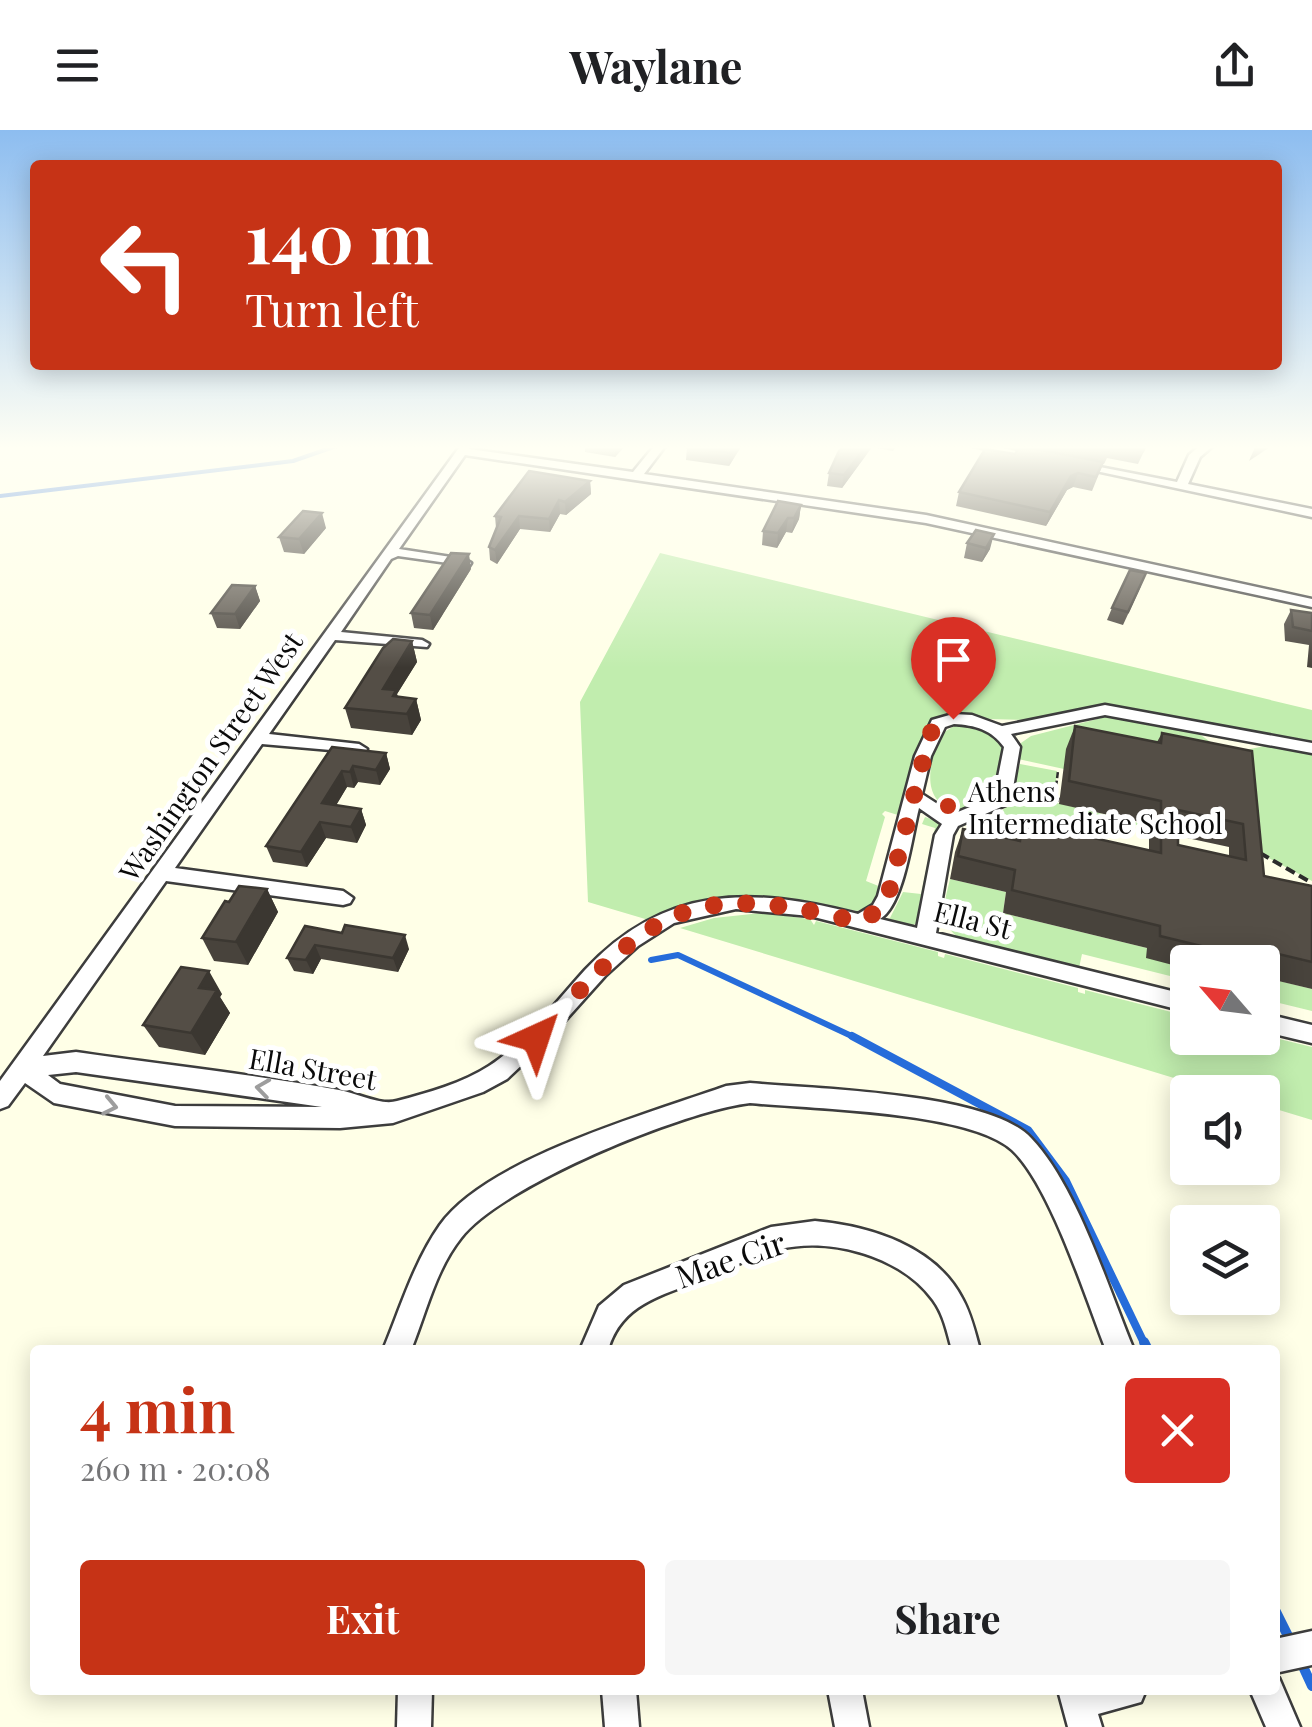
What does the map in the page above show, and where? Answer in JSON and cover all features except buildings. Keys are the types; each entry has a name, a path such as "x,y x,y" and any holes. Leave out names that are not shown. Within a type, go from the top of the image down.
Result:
{"street":[{"name":"Washington Street West","path":"0,1099 413,520"},
{"path":"928,520 1312,603"},
{"path":"386,557 396,552 464,563"},
{"path":"329,635 422,644"},
{"path":"858,922 880,910 888,896 930,734 938,724 953,719 972,720 1002,730 1105,710 1312,748"},
{"path":"925,939 940,849 952,822 1002,800 1012,748 1002,730"},
{"path":"255,738 359,749"},
{"path":"913,796 952,822"},
{"path":"161,873 343,898"},
{"name":"Ella St","path":"393,1113 475,1085 499,1072 631,940 668,917 713,905 759,902 858,922 1170,1000"},
{"path":"1280,1026 1312,1034"},
{"name":"Ella Street","path":"23,1068 76,1062 341,1100 393,1113"},
{"name":"Ella Street","path":"23,1068 54,1093 124,1109 201,1118 340,1118 393,1113"},
{"path":"201,1118 218,1082"},
{"path":"399,1345 437,1255 452,1227 470,1210 560,1158 726,1096 750,1093 952,1115 990,1123 1018,1139 1040,1166 1118,1345"},
{"name":"Mae Cir","path":"595,1345 606,1314 631,1294 791,1234 822,1234 870,1244 902,1257 930,1277 952,1304 964,1345"},
{"path":"1280,1655 1312,1648"},
{"path":"414,1727 415,1695"},
{"path":"620,1695 622,1727"},
{"path":"846,1695 852,1727"},
{"path":"1078,1706 1113,1695"},
{"path":"1269,1695 1283,1727"}],"path":[{"path":"1058,771 1054,798 1060,800"},
{"path":"993,815 1028,823"},
{"path":"1082,836 1149,827"},
{"path":"1064,832 1098,845"},
{"path":"1252,848 1312,883"}],"green space":[{"path":"660,553 1312,710 1312,743 1113,708 1032,720 945,718 901,816 885,811 882,814 885,817 866,881 881,887 873,905 857,911 781,897 735,897 708,901 652,921 588,902 580,702"},
{"path":"1109,716 1195,731 1219,748 1064,769 1018,759 1021,743 1031,736"},
{"path":"959,723 981,726 1003,740 993,800 958,814 937,800 930,781 938,736"},
{"path":"1265,746 1312,753 1312,881 1244,845 1236,761 1245,750"},
{"path":"1020,764 1057,771 1054,802 1143,824 1081,834 996,815 1009,805"},
{"path":"925,817 940,822 941,827 918,922 910,927 889,920 903,892 921,894 935,828 922,824"},
{"path":"950,879 1006,892 1003,913 1147,948 1170,961 1170,976 1082,954 1079,968 963,940 945,921"},
{"path":"761,913 810,919 814,925 816,921 938,952 944,958 945,954 1078,988 1078,992 1085,994 1085,990 1170,1012 1170,1055 1280,1055 1280,1039 1312,1047 1312,1120 1280,1110 1280,1075 1170,1077 680,928 714,918"},
{"path":"1280,981 1312,989 1312,1011 1280,1003"}],"waterway":[{"path":"651,960 678,955 855,1038"},
{"path":"855,1038 1028,1130 1066,1181 1145,1345"},
{"path":"1280,1620 1290,1640"},
{"path":"1300,1660 1312,1686"}],"place":[{"name":"Athens Intermediate School","path":"948,806"}],"route":[{"path":"536,1038 598,970 631,940 668,917 736,902 810,910 858,922 880,910 888,896 930,734 938,724 953,719"}]}
